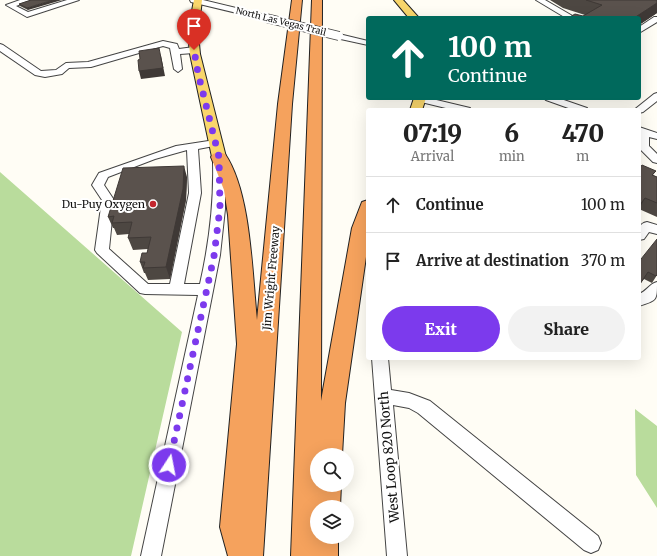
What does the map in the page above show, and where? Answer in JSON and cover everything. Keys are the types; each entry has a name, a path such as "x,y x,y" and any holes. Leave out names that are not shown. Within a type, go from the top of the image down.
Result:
{"highway":[{"name":"Jim Wright Freeway","path":"248,556 291,46 297,0"},
{"path":"306,556 318,1"},
{"path":"285,8 286,42 291,46"},
{"path":"217,150 232,190 237,214 248,344 234,527 243,556"},
{"path":"330,448 333,404 361,228 366,212"},
{"path":"323,556 324,544"}],"main road":[{"path":"185,0 197,3 193,33 194,50 198,73 217,150"},
{"path":"398,0 412,16"}],"street":[{"path":"28,0 10,5 27,15 75,0"},
{"path":"540,0 568,16"},
{"name":"North Las Vegas Trail","path":"197,3 366,43"},
{"path":"641,30 657,19"},
{"path":"0,46 38,73 45,74 59,72 66,66 88,65 163,43 174,46 178,69"},
{"path":"175,52 194,50"},
{"path":"641,108 657,96"},
{"path":"555,100 577,108"},
{"path":"418,104 439,108"},
{"path":"418,104 450,108"},
{"path":"653,164 641,146 642,131 657,136"},
{"path":"176,289 195,193 189,171 192,146"},
{"path":"151,556 214,256 220,208 217,150 192,146 151,156 103,175 98,185 108,200 102,250 146,289 206,290"},
{"path":"114,171 146,171"},
{"path":"641,234 647,226 657,230"},
{"path":"641,299 650,296 657,287"},
{"name":"West Loop 820 North","path":"380,360 398,556"},
{"path":"384,398 404,398 424,406 591,543"}],"green space":[{"path":"0,172 182,332 131,556 0,556"},
{"path":"635,409 657,426 657,508 636,475"}],"building":[{"path":"31,0 53,0 27,8 19,4"},
{"path":"586,0 657,0 657,3 637,16 583,16 602,5"},
{"path":"575,14 583,16 572,16"},
{"path":"159,48 163,68 139,71 139,51"},
{"path":"642,165 656,171 652,175 657,177 657,203 645,198 641,203"},
{"name":"Du-Puy Oxygen","path":"184,166 183,189 166,267 143,268 145,262 140,262 142,253 147,253 151,237 128,238 132,222 112,223 114,216 108,217 123,168"},
{"path":"657,239 657,275 656,276 648,272 641,282 641,259"}],"place":[{"name":"Du-Puy Oxygen","path":"153,204"}],"route":[{"path":"169,465 214,256 220,208 221,190 219,157 198,73 194,50"}]}
